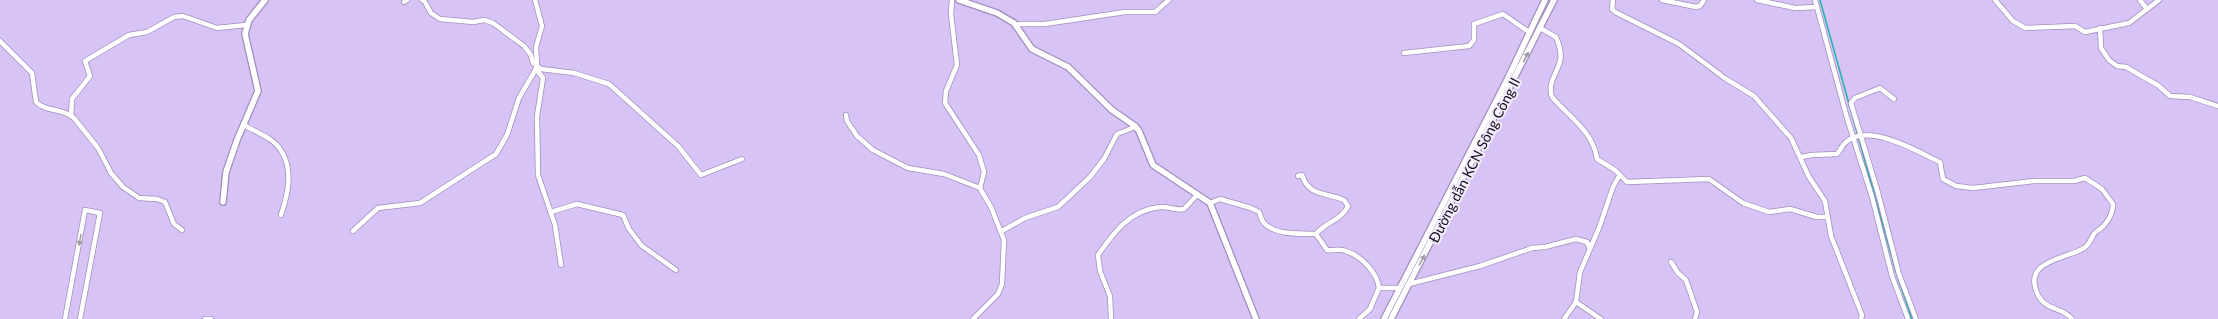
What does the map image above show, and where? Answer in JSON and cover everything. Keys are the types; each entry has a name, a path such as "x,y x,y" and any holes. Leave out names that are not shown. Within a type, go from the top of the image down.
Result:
{"street":[{"path":"223,202 225,174 258,91 246,34 246,25 265,0"},
{"path":"422,0 425,2 431,13 440,19 473,22 484,20 493,23 524,46 541,74 543,82 537,110 538,175 551,212 562,265"},
{"path":"353,231 378,208 420,202 496,154 507,136 519,98 537,68 536,47 542,26 535,0"},
{"path":"952,0 951,14 957,65 946,91 945,102 981,159 984,172 980,188 1002,231 1004,247 1002,284 998,294 973,319"},
{"path":"959,0 997,13 1012,21 1032,49 1068,67 1112,110 1135,127 1142,136 1153,165 1210,203 1256,319"},
{"path":"1017,27 1019,24 1045,24 1126,12 1155,12 1169,0"},
{"name":"Đường dẫn KCN Sông Công II","path":"1384,319 1545,0"},
{"name":"Đường dẫn KCN Sông Công II","path":"1391,319 1434,238 1554,0"},
{"path":"1613,0 1612,9 1615,12 1679,44 1726,79 1754,96 1791,138 1809,177 1825,201 1830,232 1841,265 1862,315 1861,319"},
{"path":"1662,0 1696,6 1700,6 1704,0"},
{"path":"1757,0 1795,8 1817,7"},
{"path":"1815,0 1857,137 1892,276 1908,319"},
{"path":"1995,0 2013,22 2025,28 2076,26 2085,32 2129,23 2159,0"},
{"path":"2140,0 2147,9"},
{"path":"1404,53 1469,46 1474,40 1474,24 1503,14 1529,32"},
{"path":"72,116 72,99 90,76 85,61 125,37 147,32 167,19 179,16 217,28 246,25"},
{"path":"1540,28 1556,36 1561,56 1551,84 1552,97 1586,132 1595,146 1597,159 1615,170 1619,176 1627,182 1709,179 1743,203 1769,212 1790,209 1817,217 1827,217"},
{"path":"2100,28 2101,48 2105,56 2114,64 2126,67 2159,86 2170,96 2194,98 2218,106"},
{"path":"0,41 32,73 36,102 46,108 72,116 98,148 115,178 139,198 157,199 165,202 174,224 182,230"},
{"path":"537,68 547,71 574,73 609,84 678,146 702,175 742,158"},
{"path":"1894,99 1880,88 1852,100 1851,103 1857,137 1878,193 1900,274 1916,319"},
{"path":"846,115 847,121 857,136 873,150 908,168 944,174 980,188"},
{"path":"244,125 274,143 282,153 289,176 289,184 281,215"},
{"path":"1002,231 1025,218 1058,207 1090,177 1104,159 1117,134 1135,127"},
{"path":"1801,158 1812,155 1837,154 1845,143 1857,137 1871,136 1911,147 1942,163 1943,179 1956,186 1973,188 2034,181 2074,182 2084,178 2104,192 2113,204 2112,214 2102,229 2096,232 2087,246 2048,262 2039,270 2035,282 2038,295 2042,301 2053,309 2066,313 2072,319"},
{"path":"1210,203 1220,199 1246,206 1259,212 1264,223 1273,229 1301,235 1316,234 1323,226 1340,216 1348,206 1344,200 1309,189 1303,182 1302,175 1298,176"},
{"path":"1564,319 1576,302 1580,272 1613,187 1619,176"},
{"path":"1111,319 1110,296 1100,271 1098,254 1122,223 1142,212 1160,206 1184,209 1197,195"},
{"path":"551,212 577,204 623,215 630,229 642,246 676,270"},
{"path":"65,319 85,210 100,213 80,319"},
{"path":"1316,234 1327,250 1346,251 1365,262 1379,284 1379,288 1370,309 1359,319"},
{"path":"1427,235 1434,238"},
{"path":"1409,284 1480,266 1518,251 1532,248 1545,248 1576,239 1586,242 1590,249"},
{"path":"1671,262 1678,273 1686,280 1697,312 1695,319"},
{"path":"1379,288 1400,288"},
{"path":"1576,302 1601,319"},
{"path":"205,319 211,319"}],"waterway":[{"path":"1820,0 1896,272"},
{"path":"1897,275 1912,319"}]}
